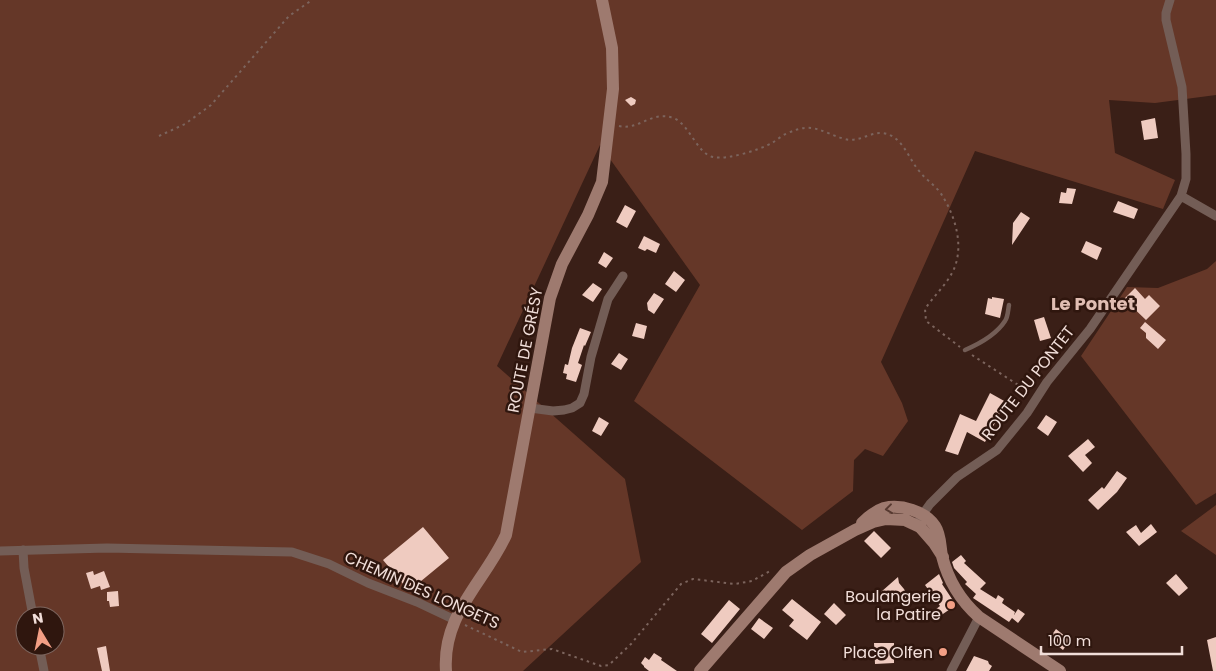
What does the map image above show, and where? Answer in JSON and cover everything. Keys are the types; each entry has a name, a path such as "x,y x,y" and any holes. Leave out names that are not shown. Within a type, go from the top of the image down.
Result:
{"main road":[{"name":"ROUTE DE GRÉSY","path":"446,671 447,643 455,620 465,601 495,557 506,535 550,298 562,264 588,215 602,182 613,89 612,48 602,0"},
{"path":"700,671 786,572 810,555 855,530 875,512 883,508 906,508 919,519 936,528 942,557 958,595 968,607 979,617 1060,671"}],"street":[{"path":"1170,0 1166,20 1182,87 1186,154 1186,179 1181,196 1216,216"},
{"name":"ROUTE DU PONTET","path":"919,519 957,477 997,450 1028,413 1047,382 1090,329 1181,196"},
{"path":"530,408 552,411 564,410 580,403 584,394 591,357 608,299 624,276"},
{"name":"CHEMIN DES LONGETS","path":"0,551 107,548 292,552 329,564 368,583 455,620"},
{"path":"22,550 31,606"},
{"path":"951,671 979,617"},
{"path":"41,656 44,671"}],"lane":[{"path":"965,350 981,342 998,329 1006,320 1009,305"}],"path":[{"path":"159,136 185,124 212,105 289,16 312,0"},
{"path":"610,116 620,127 632,127 647,119 662,116 675,118 696,140 704,152 713,157 740,155 770,144 787,133 804,128 818,128 847,140 881,133 893,136 908,152 918,171 942,194 950,208 958,240 958,257 952,273 925,309 926,321 965,350 1037,398"},
{"name":"CHEMIN DES LONGETS","path":"455,620 522,652 552,650 601,666 609,664 631,644 680,584 693,579 734,584 752,581 771,570 780,568 786,572"}],"shaded area":[{"path":"0,0 1216,0 1216,95 1155,103 1109,100 1115,153 1175,180 1163,209 975,151 881,362 902,403 908,421 883,456 865,449 854,460 853,491 802,530 634,401 700,285 600,145 497,366 625,479 641,562 523,671 0,671"},
{"path":"1216,261 1216,493 1196,505 1081,356 1127,287 1158,288 1207,269"},
{"path":"1216,505 1216,555 1181,531"}],"building":[{"path":"631,97 636,100 635,104 631,106 625,100"},
{"path":"1155,118 1158,138 1144,140 1141,121"},
{"path":"1067,188 1076,189 1072,204 1059,203 1061,192 1066,193"},
{"path":"1118,201 1138,209 1134,219 1113,212"},
{"path":"625,205 636,211 627,228 616,222"},
{"path":"1021,212 1030,218 1012,245 1013,223"},
{"path":"644,236 660,244 656,253 638,248"},
{"path":"1086,241 1102,248 1097,260 1081,252"},
{"path":"604,252 613,258 606,268 598,263"},
{"path":"674,271 685,280 676,292 665,284"},
{"path":"593,283 602,289 593,302 582,295"},
{"path":"1135,288 1145,299 1149,295 1160,306 1146,320 1124,299"},
{"path":"654,293 664,299 654,314 648,310 647,303"},
{"path":"992,297 1004,299 1000,318 985,314 988,298 992,299"},
{"path":"1044,317 1051,338 1040,341 1034,320"},
{"path":"1145,322 1166,340 1158,349 1146,338 1146,333 1140,328"},
{"path":"636,323 647,326 644,339 632,336"},
{"path":"580,328 591,332 578,363 582,365 576,382 566,379 567,374 563,373 565,364 568,365"},
{"path":"619,353 628,359 621,370 611,364"},
{"path":"990,393 1006,402 985,442 967,432 958,455 945,451 960,414 976,421"},
{"path":"1046,415 1057,422 1048,436 1037,428"},
{"path":"599,417 609,423 601,436 592,431"},
{"path":"1088,439 1095,447 1085,455 1092,463 1083,472 1068,456"},
{"path":"1117,471 1127,478 1117,492 1098,510 1088,500 1102,487 1104,489"},
{"path":"1151,524 1157,532 1139,546 1126,532 1136,525 1141,533"},
{"path":"423,527 449,558 409,591 383,560"},
{"path":"874,531 891,548 881,558 864,541"},
{"path":"961,555 966,561 964,563 986,583 980,589 996,599 998,595 1004,599 1002,603 1015,612 1014,615 1018,609 1025,614 1018,623 1012,618 1009,622 973,598 976,594 965,584 967,582 954,568 952,562"},
{"path":"93,571 94,575 104,571 110,587 101,590 100,586 91,589 86,573"},
{"path":"939,574 942,584 956,605 940,616 935,610 940,606 925,585"},
{"path":"1176,574 1188,588 1179,596 1166,583"},
{"path":"898,577 899,583 911,602 895,596 890,602 881,592"},
{"path":"118,591 119,606 110,607 109,601 107,601 107,592"},
{"path":"792,599 821,622 807,640 789,626 794,620 782,610"},
{"path":"729,600 740,609 712,643 701,634"},
{"path":"834,603 846,615 836,625 824,614"},
{"path":"759,618 773,628 764,639 751,629"},
{"path":"1056,629 1070,640 1063,650 1049,639"},
{"path":"1216,637 1216,671 1213,671 1207,640"},
{"path":"874,643 894,643 894,663 875,664"},
{"path":"106,646 110,671 102,671 97,648"},
{"path":"654,653 677,671 649,671 641,663 645,657 649,660"},
{"path":"974,656 988,661 992,666 989,671 966,671"}],"place":[{"name":"Boulangerie la Patire","path":"951,605"},
{"name":"Place Olfen","path":"943,652"}],"district":[{"name":"Le Pontet","path":"1093,303"}]}
